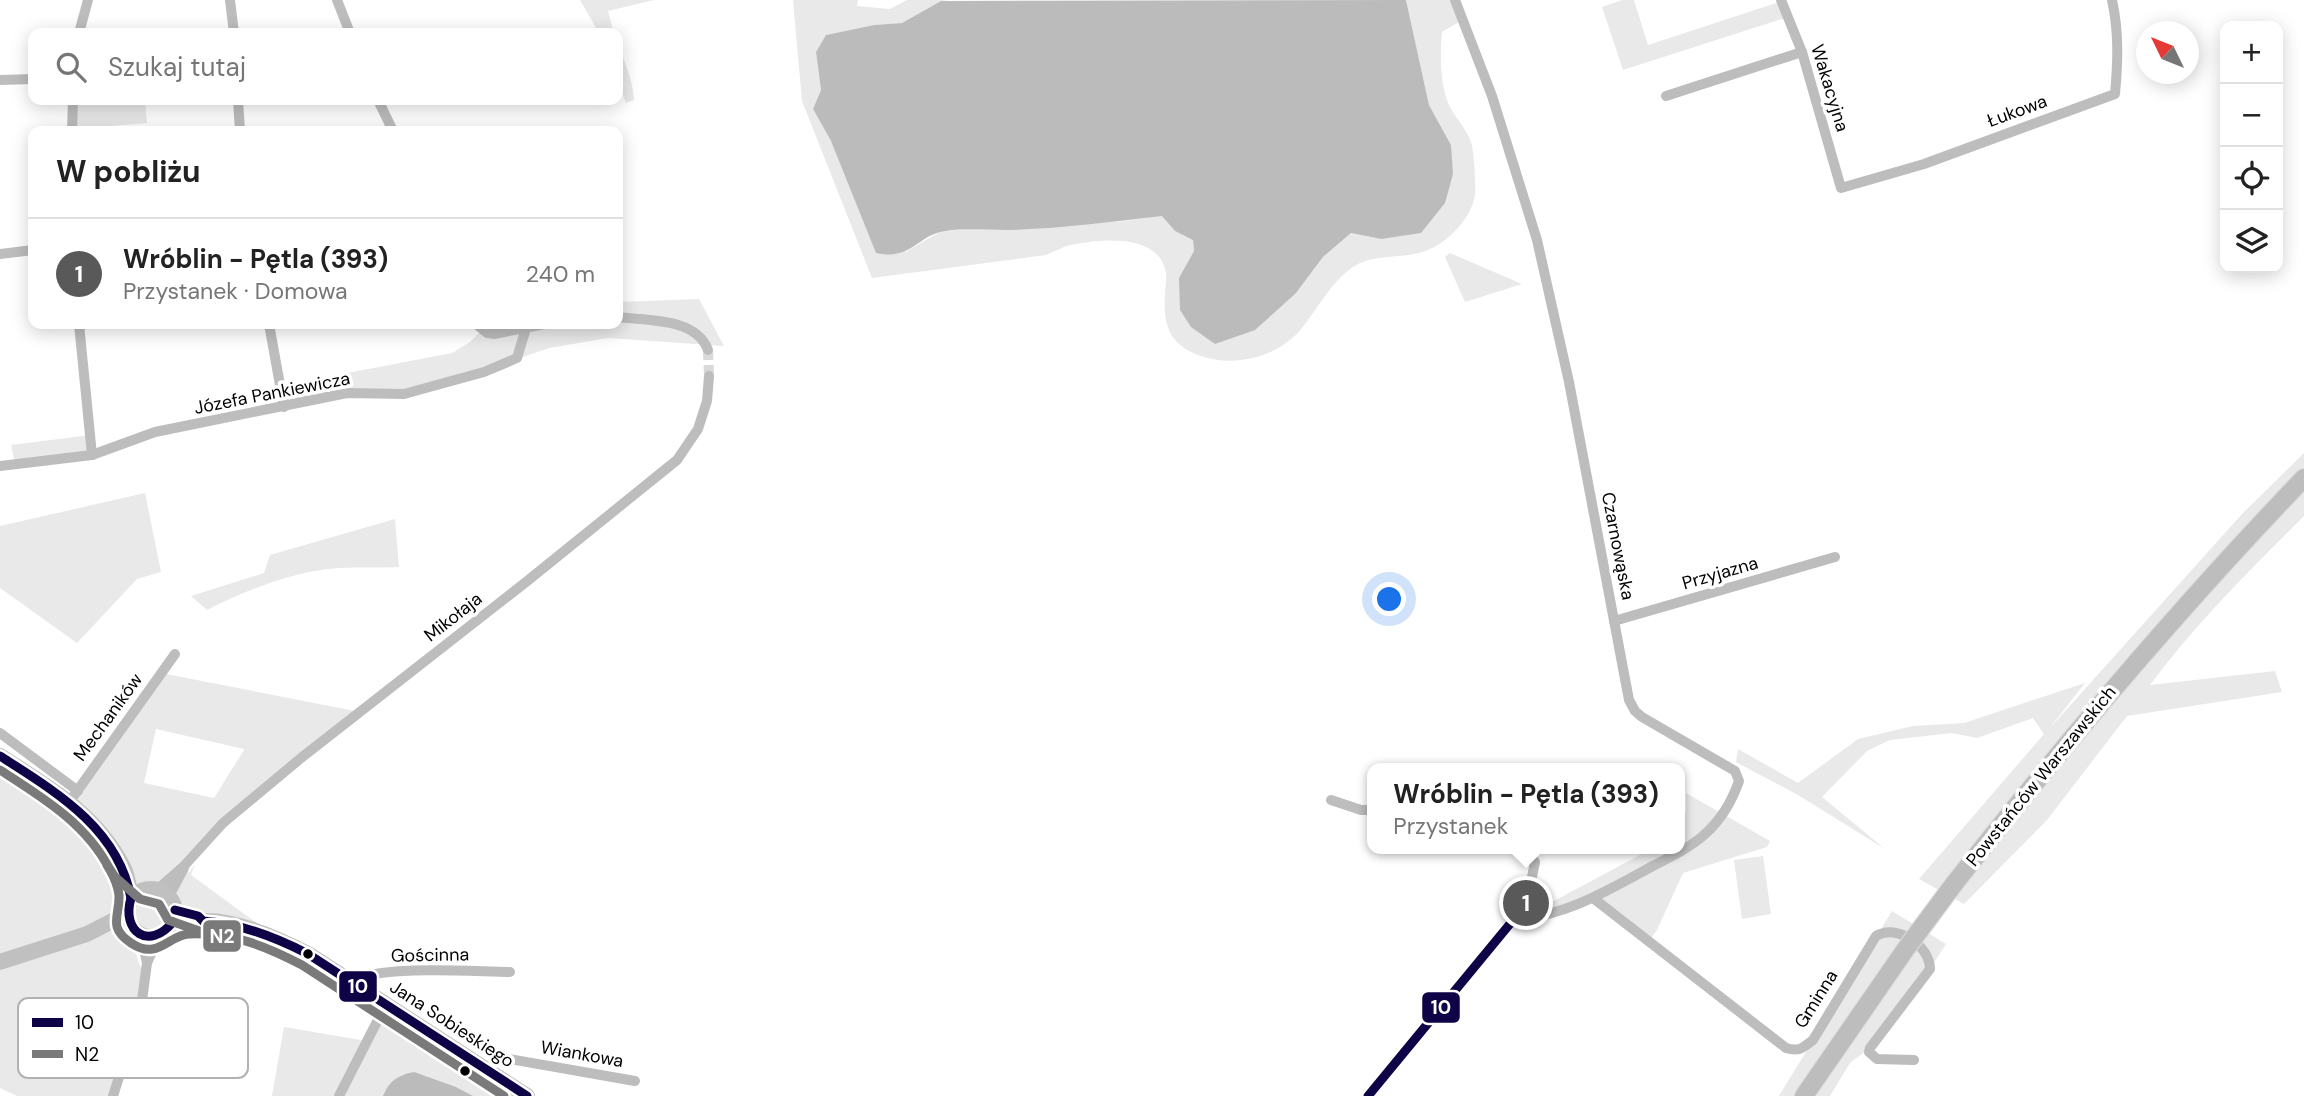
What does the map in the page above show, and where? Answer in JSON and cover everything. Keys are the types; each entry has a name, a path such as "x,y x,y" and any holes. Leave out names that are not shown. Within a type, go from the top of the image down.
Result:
{"main road":[{"name":"Powstańców Warszawskich","path":"1804,1096 1954,884 2033,783 2114,685 2229,555 2304,478"}],"street":[{"path":"80,28 88,0"},
{"path":"230,0 233,28"},
{"path":"337,0 348,28"},
{"name":"Czarnowąska","path":"1455,0 1492,96 1531,214 1569,382 1629,700 1635,711 1657,727 1735,771 1739,781 1722,814 1706,833 1685,850"},
{"name":"Wakacyjna","path":"1782,0 1802,52 1841,188"},
{"name":"Łukowa","path":"1841,188 1924,164 2115,94 2119,56 2118,26 2112,0"},
{"path":"1666,96 1802,52"},
{"path":"0,80 28,79"},
{"path":"72,105 72,126"},
{"path":"238,105 240,126"},
{"path":"380,105 391,126"},
{"path":"0,254 28,251"},
{"path":"623,318 684,326 698,335 708,350"},
{"path":"79,329 92,455"},
{"path":"270,329 284,407"},
{"path":"482,329 494,334 521,329"},
{"name":"Józefa Pankiewicza","path":"0,466 92,455 155,432 346,393 404,394 500,368 517,358 526,329"},
{"name":"Mikołaja","path":"164,901 184,872 184,866 223,823 677,460 698,429 707,401 709,376"},
{"name":"Przyjazna","path":"1614,621 1835,557"},
{"name":"Mechaników","path":"74,796 175,653"},
{"path":"0,733 74,796 124,869 164,901 170,928 159,936 147,962 142,998"},
{"path":"0,756 74,796"},
{"path":"1331,800 1367,810"},
{"path":"1368,1096 1514,919 1531,882 1535,862 1526,854"},
{"name":"Czarnowąska","path":"1514,919 1535,917 1593,898 1677,854"},
{"path":"124,869 132,919 147,962"},
{"name":"Gminna","path":"1593,898 1786,1048 1794,1051 1801,1050 1813,1040 1876,936 1886,931 1900,934 1924,949 1930,969 1869,1052 1877,1059 1914,1060"},
{"path":"0,962 132,919 164,901"},
{"name":"Jana Sobieskiego","path":"164,901 197,923 203,920 221,922 277,938 308,954 527,1096"},
{"path":"132,919 159,936"},
{"name":"Gościnna","path":"352,982 364,975 421,971 510,972"},
{"path":"339,1096 386,1004"},
{"name":"Wiankowa","path":"488,1071 498,1057 635,1081"},
{"path":"113,1096 119,1078"}],"shaded area":[{"path":"580,0 654,0 608,11 613,28 596,28"},
{"path":"793,0 858,0 857,6 890,9 907,0 949,0 941,1 902,23 874,25 826,35 816,52 821,90 813,109 831,141 905,252 940,232 1125,221 1162,215 1175,231 1193,239 1194,251 1179,279 1296,293 1323,257 1351,233 1381,239 1451,145 1429,105 1406,0 1450,0 1459,22 1442,32 1442,75 1449,105 1471,142 1475,171 1474,200 1459,227 1443,242 1424,252 1375,259 1353,267 1331,288 1292,338 1269,353 1242,360 1228,361 1201,356 1190,352 1175,340 1165,316 1166,275 1161,260 1152,250 1127,241 1082,243 1046,255 872,278 802,101"},
{"path":"1406,0 1429,105 1451,145 1453,174 1445,203 1421,233 1381,239 1351,233 1323,257 1296,293 1255,330 1215,344 1191,327 1180,310 1179,278 1194,251 1193,240 1175,231 1162,216 1044,228 946,231 936,233 898,253 876,253 831,141 813,109 821,90 816,52 826,35 874,25 902,23 941,1"},
{"path":"1622,0 1634,0 1648,45 1782,1 1788,17 1623,70 1602,7"},
{"path":"623,58 634,100 626,103 623,96"},
{"path":"73,105 145,105 147,123 72,126"},
{"path":"1450,253 1522,284 1465,302 1445,257"},
{"path":"699,299 724,346 608,338 549,348 452,382 284,407 282,389 342,374 452,353 470,342 482,330 623,329 623,302"},
{"path":"91,435 92,455 15,464 11,445"},
{"path":"2304,453 2304,516 2204,619 2150,685 2275,671 2282,692 2127,716 2047,820 1964,904 1919,879 2044,734 2033,718 1977,738 1952,733 1890,740 1867,751 1822,797 1885,849 1798,795 1736,762 1738,749 1798,783 1858,739 1913,726 1964,723 2085,683 2049,729 2242,514"},
{"path":"145,493 161,572 137,579 77,643 0,588 0,526"},
{"path":"395,519 399,567 339,568 305,573 238,595 207,610 191,596 264,573 270,555"},
{"path":"161,673 360,712 301,758 184,865 189,873 195,864 191,875 277,938 221,922 166,916 149,943 135,952 145,979 142,998 18,998 18,1078 119,1078 113,1096 17,1096 0,1088 0,767 68,815 70,801","holes":["156,729 244,749 214,798 144,783"]},
{"path":"1686,793 1770,841 1767,847 1683,873 1657,930 1649,941 1593,898 1535,917 1554,901 1642,854 1685,854"},
{"path":"1763,856 1771,914 1742,919 1734,860"},
{"path":"1892,911 1946,944 1870,1048 1850,1063 1830,1096 1779,1096"},
{"path":"386,1004 527,1096 473,1096 456,1087 383,1096 272,1096 284,1027 367,1041"},
{"path":"414,1072 473,1096 383,1096 395,1079"}],"tunnel":[{"path":"708,350 709,376"}],"transit line":[{"name":"10","path":"0,756 63,798 99,832 124,873 131,898"},
{"name":"N2","path":"0,770 62,813 89,839 113,876 119,902 117,926 119,932 131,943 148,949 162,946 182,935 204,934 234,938 275,952 302,965 504,1096"},
{"name":"N2","path":"107,865 115,877 140,899 159,904 168,920 205,933"},
{"name":"10","path":"131,898 130,920 139,934 155,935 173,922"},
{"name":"10","path":"175,910 198,916 203,921 257,932 308,954 527,1096"},
{"name":"10","path":"1368,1096 1514,919"}],"place":[{"name":"Wróblin - Pętla (393)","path":"1526,903"}]}
